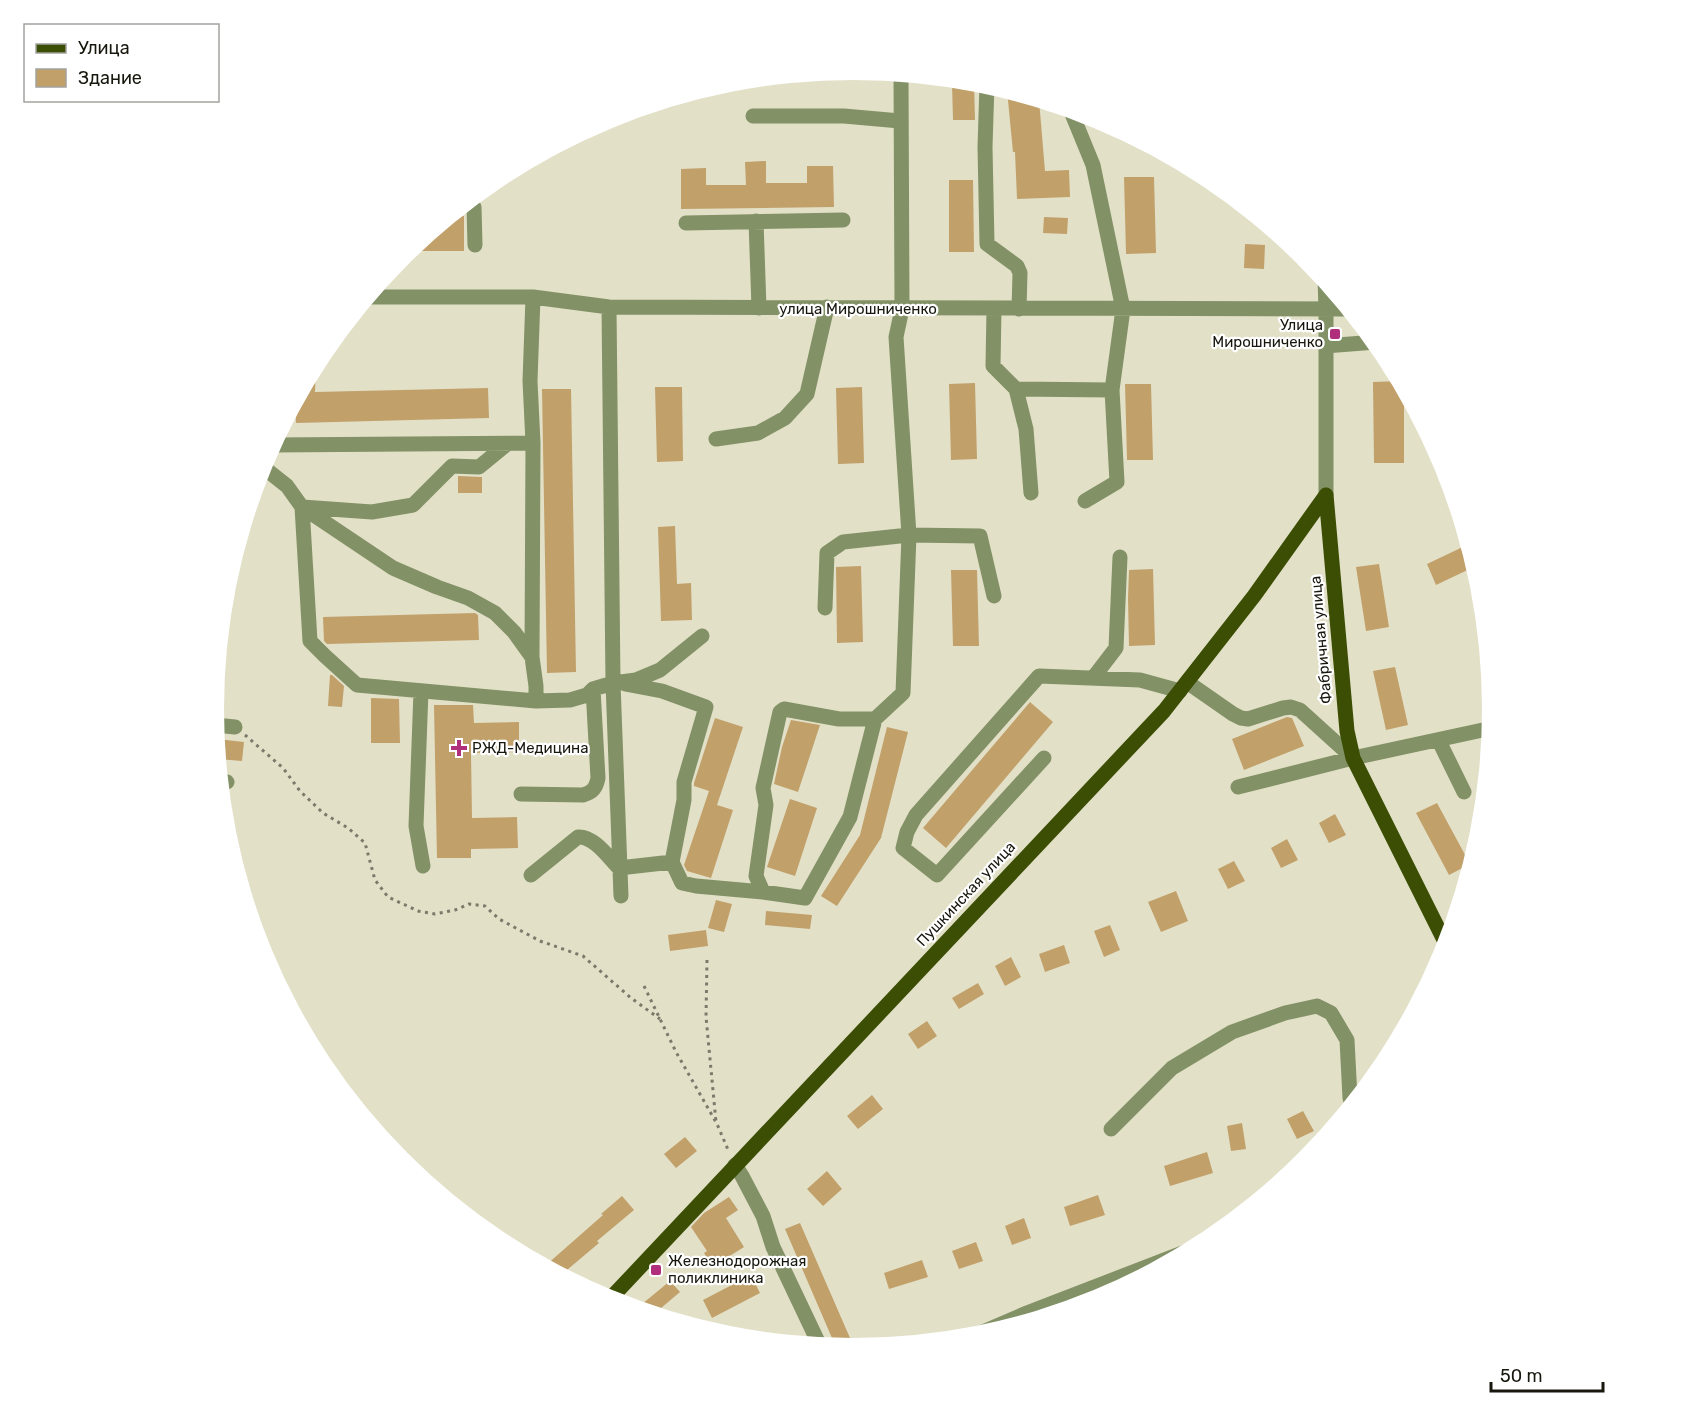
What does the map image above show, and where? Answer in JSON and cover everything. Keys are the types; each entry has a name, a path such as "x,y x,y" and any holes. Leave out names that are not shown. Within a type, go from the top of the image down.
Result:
{"main road":[{"name":"Пушкинская улица","path":"616,1292 1156,719 1254,596 1326,495"},
{"name":"Фабричная улица","path":"1326,495 1347,731 1353,758 1441,934"}],"street":[{"path":"613,682 662,691 706,707 684,782 684,800 672,862 682,883 806,898 850,817 875,718 903,693 909,535 896,337 902,309 901,82"},
{"path":"987,94 987,244 1017,266 1020,273 1019,309"},
{"path":"753,116 844,116 900,120"},
{"path":"1074,120 1093,165 1123,309 1112,390 1117,482 1085,501"},
{"path":"474,207 475,245"},
{"path":"686,223 843,220"},
{"path":"756,221 759,308"},
{"name":"Фабричная улица","path":"1325,292 1326,495"},
{"name":"улица Мирошниченко","path":"378,297 533,297 609,308 1339,309"},
{"path":"533,297 530,381 533,443 532,657 536,701"},
{"path":"1326,309 1333,301"},
{"path":"716,440 758,433 785,418 807,394 827,307"},
{"path":"609,308 613,682 621,896"},
{"path":"994,309 993,366 1016,389 1026,429 1030,493"},
{"path":"1325,346 1365,343"},
{"path":"1016,389 1112,390"},
{"path":"283,445 533,443"},
{"path":"302,507 372,512 413,505 452,466 479,467 507,444"},
{"path":"270,473 286,486 302,507 393,568 468,598 495,613 514,632 532,657"},
{"path":"302,507 310,641 357,685 536,701 570,700 613,682 636,680 660,670 702,636"},
{"path":"825,608 827,553 843,542 909,535 980,536 994,596"},
{"path":"1093,678 1116,648 1120,557"},
{"path":"1044,758 937,875 903,848 907,832 916,815 1039,676 1140,680 1183,687 1241,718 1248,719 1291,707 1300,710 1353,758"},
{"path":"520,794 583,795 590,793 596,787 598,778 593,689"},
{"path":"422,691 416,826 423,866"},
{"path":"763,892 756,876 766,805 763,788 780,712 784,709 839,719 875,718"},
{"path":"224,726 235,727"},
{"path":"1239,787 1353,758 1482,730"},
{"path":"1439,741 1464,792"},
{"path":"531,875 578,837 591,841 619,868"},
{"path":"619,868 672,862"},
{"path":"1111,1129 1172,1068 1232,1032 1285,1012 1317,1006 1331,1013 1347,1040 1350,1096"},
{"path":"735,1165 763,1216 773,1247 816,1337"}],"path":[{"path":"235,727 283,768 300,791 323,813 348,828 365,843 375,880 388,897 418,911 435,914 455,910 469,904 485,906 500,919 540,941 583,956 631,998 660,1019"},
{"path":"707,960 706,1017 717,1124"},
{"path":"644,986 675,1052 717,1124 735,1165"}],"building":[{"path":"952,88 974,92 975,120 953,120"},
{"path":"1008,99 1040,108 1045,171 1069,170 1070,197 1017,199 1015,152 1013,152"},
{"path":"766,161 766,183 807,183 807,166 833,166 834,207 681,209 681,169 706,168 706,185 746,185 745,162"},
{"path":"1124,177 1154,177 1156,253 1126,254"},
{"path":"949,180 973,180 974,252 949,252"},
{"path":"463,216 464,251 422,251"},
{"path":"1044,217 1068,218 1067,234 1043,233"},
{"path":"1245,244 1265,245 1264,269 1244,268"},
{"path":"1391,381 1404,404 1404,463 1374,463 1373,382"},
{"path":"315,382 315,392 488,388 489,418 296,423 296,418"},
{"path":"975,383 977,459 951,460 949,384"},
{"path":"1125,384 1151,384 1153,460 1127,460"},
{"path":"655,387 682,387 683,461 657,462"},
{"path":"862,387 864,463 838,464 836,388"},
{"path":"542,389 571,389 576,672 547,673"},
{"path":"458,476 482,477 482,493 458,493"},
{"path":"675,526 677,584 691,583 692,620 661,621 658,527"},
{"path":"1462,547 1467,570 1436,585 1427,564"},
{"path":"1379,564 1389,627 1366,631 1356,567"},
{"path":"861,566 863,642 837,643 836,567"},
{"path":"1153,569 1155,645 1129,646 1129,570"},
{"path":"951,570 977,570 979,646 953,646"},
{"path":"475,613 478,615 479,640 327,644 324,641 323,617"},
{"path":"1395,667 1408,725 1386,730 1373,671"},
{"path":"330,675 344,686 342,707 328,706"},
{"path":"371,698 399,699 400,743 371,743"},
{"path":"1030,702 1053,722 946,848 923,828"},
{"path":"434,705 473,705 474,723 519,722 519,752 471,753 472,818 517,817 518,848 471,849 471,858 437,858"},
{"path":"1287,717 1292,718 1304,746 1244,770 1232,739"},
{"path":"715,718 743,727 717,805 733,810 711,878 687,871 684,865 709,791 694,786 694,783"},
{"path":"791,720 820,725 798,792 774,784"},
{"path":"887,727 908,732 881,838 837,906 821,896 860,835"},
{"path":"225,740 244,742 242,761 226,760"},
{"path":"790,799 817,808 795,876 767,867"},
{"path":"1437,803 1466,856 1463,868 1449,875 1416,813"},
{"path":"1335,814 1346,835 1329,843 1319,823"},
{"path":"1287,839 1298,860 1281,868 1271,848"},
{"path":"1234,861 1245,881 1228,889 1218,869"},
{"path":"1176,891 1188,921 1161,932 1148,902"},
{"path":"716,900 732,904 724,932 708,928"},
{"path":"766,911 812,915 810,929 765,925"},
{"path":"1110,925 1120,950 1104,957 1094,931"},
{"path":"706,930 708,946 670,951 668,935"},
{"path":"1064,945 1070,963 1045,972 1039,954"},
{"path":"1011,957 1021,977 1005,986 995,966"},
{"path":"978,983 984,994 959,1009 952,998"},
{"path":"927,1021 937,1036 918,1049 908,1034"},
{"path":"872,1095 883,1109 858,1129 847,1116"},
{"path":"1303,1111 1314,1131 1297,1139 1287,1119"},
{"path":"1242,1123 1246,1149 1231,1151 1227,1126"},
{"path":"685,1137 697,1151 676,1168 664,1154"},
{"path":"1207,1152 1213,1173 1170,1186 1164,1166"},
{"path":"827,1171 842,1189 823,1206 807,1189"},
{"path":"1098,1195 1105,1215 1070,1226 1064,1207"},
{"path":"622,1196 634,1210 567,1270 551,1261 603,1215 601,1214"},
{"path":"729,1197 738,1210 726,1218 744,1247 712,1267 704,1253 707,1251 691,1227 704,1213"},
{"path":"1024,1218 1031,1238 1012,1245 1005,1226"},
{"path":"800,1223 850,1338 832,1337 785,1229"},
{"path":"976,1242 983,1261 959,1269 952,1251"},
{"path":"922,1260 928,1277 889,1289 884,1273"},
{"path":"751,1275 760,1293 712,1318 703,1300"},
{"path":"670,1281 680,1292 661,1308 644,1302"}],"place":[{"name":"Улица Мирошниченко","path":"1335,334"},
{"name":"РЖД-Медицина","path":"459,748"},
{"name":"Железнодорожная поликлиника","path":"656,1270"}]}
